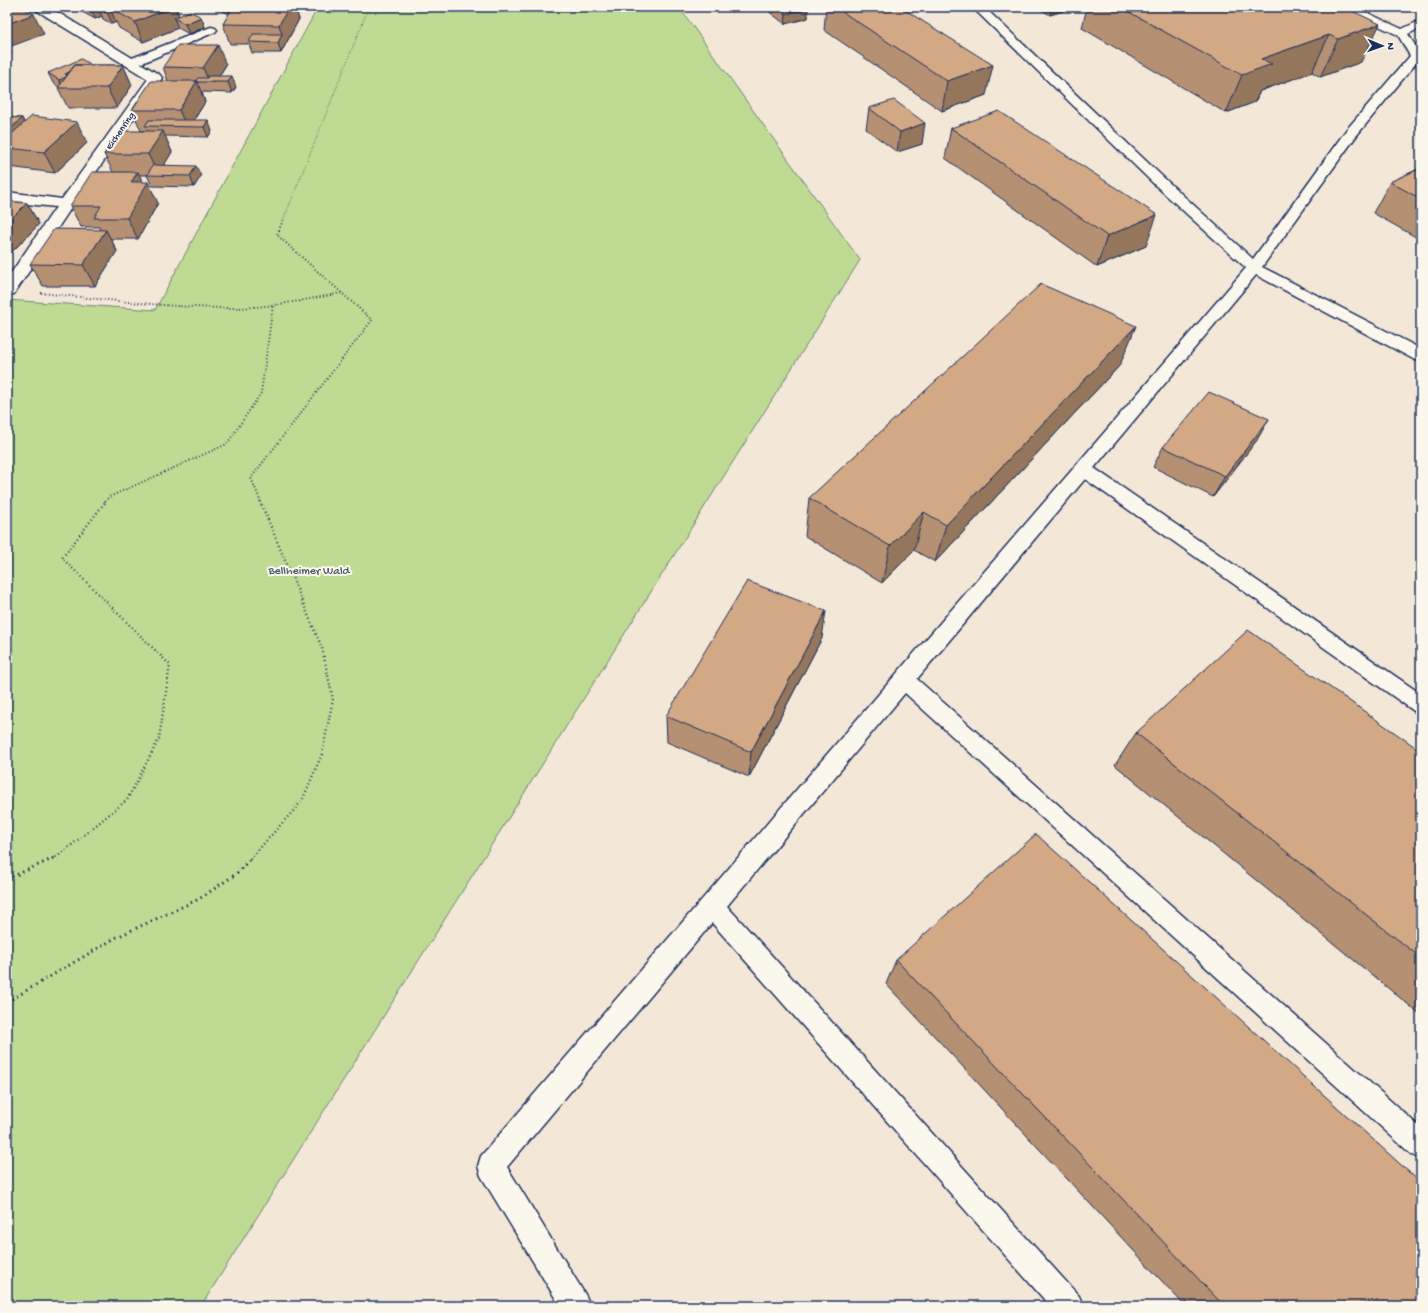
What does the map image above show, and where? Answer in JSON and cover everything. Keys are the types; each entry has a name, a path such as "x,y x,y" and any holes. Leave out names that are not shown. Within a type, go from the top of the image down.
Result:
{"street":[{"name":"Eichenring","path":"8,290 66,204 155,78 40,7"},
{"path":"7,197 66,204"}],"lane":[{"path":"978,7 1160,182 1254,268 1421,356"},
{"path":"1346,7 1412,31"},
{"path":"1412,31 1421,23"},
{"path":"131,63 211,30"},
{"path":"576,1306 491,1166 1254,268 1352,132 1416,56 1412,31"},
{"path":"1084,469 1421,705"},
{"path":"904,680 1421,1146"},
{"path":"712,906 1069,1306"}],"path":[{"path":"7,1002 117,937 199,899 236,874 302,801 322,754 333,699 322,648 251,478 372,320 276,235 369,7"},
{"path":"8,290 171,305 226,308 273,305 342,293"},
{"path":"7,879 58,856 127,800 159,739 170,665 62,558 110,497 227,444 261,393 273,305"}],"green space":[{"name":"Bellheimer Wald","path":"318,7 679,7 860,260 201,1306 7,1306 7,300 155,310"}],"building":[{"path":"7,7 22,7 34,14 7,24"},
{"path":"103,7 113,7 110,8 112,12 108,14 99,9"},
{"path":"172,7 135,22 110,8"},
{"path":"233,7 289,7 279,25 223,24"},
{"path":"777,7 807,7 808,8 786,14"},
{"path":"835,7 900,7 993,65 947,81"},
{"path":"1120,7 1344,7 1380,24 1338,39 1329,35 1261,59 1272,64 1242,75"},
{"path":"190,11 201,17 185,24 174,18"},
{"path":"253,34 282,34 278,43 249,42"},
{"path":"178,45 218,45 203,68 163,67"},
{"path":"81,59 90,64 75,65 65,74 67,75 66,77 59,80 48,73"},
{"path":"75,65 123,65 107,88 58,88"},
{"path":"209,76 232,76 228,82 195,81 198,78 207,78"},
{"path":"151,81 197,81 179,110 132,110"},
{"path":"894,100 925,123 900,132 869,108"},
{"path":"999,111 1157,215 1107,236 951,128"},
{"path":"32,116 77,122 44,152 7,148 7,138"},
{"path":"7,117 22,118 7,132"},
{"path":"149,120 208,120 204,127 145,126"},
{"path":"120,131 163,131 148,154 104,154"},
{"path":"153,165 196,166 190,176 147,175"},
{"path":"1421,168 1421,199 1390,182"},
{"path":"92,172 138,172 131,182 148,182 127,218 94,218 101,206 70,206"},
{"path":"7,201 27,203 7,223"},
{"path":"54,229 106,230 83,265 30,264"},
{"path":"1041,284 1136,326 946,525 924,512 890,546 809,498"},
{"path":"1209,392 1269,419 1225,476 1163,447"},
{"path":"747,581 826,611 751,752 666,716"},
{"path":"1248,630 1421,751 1421,958 1136,733"},
{"path":"1036,834 1421,1183 1421,1306 1224,1306 896,960"}]}
